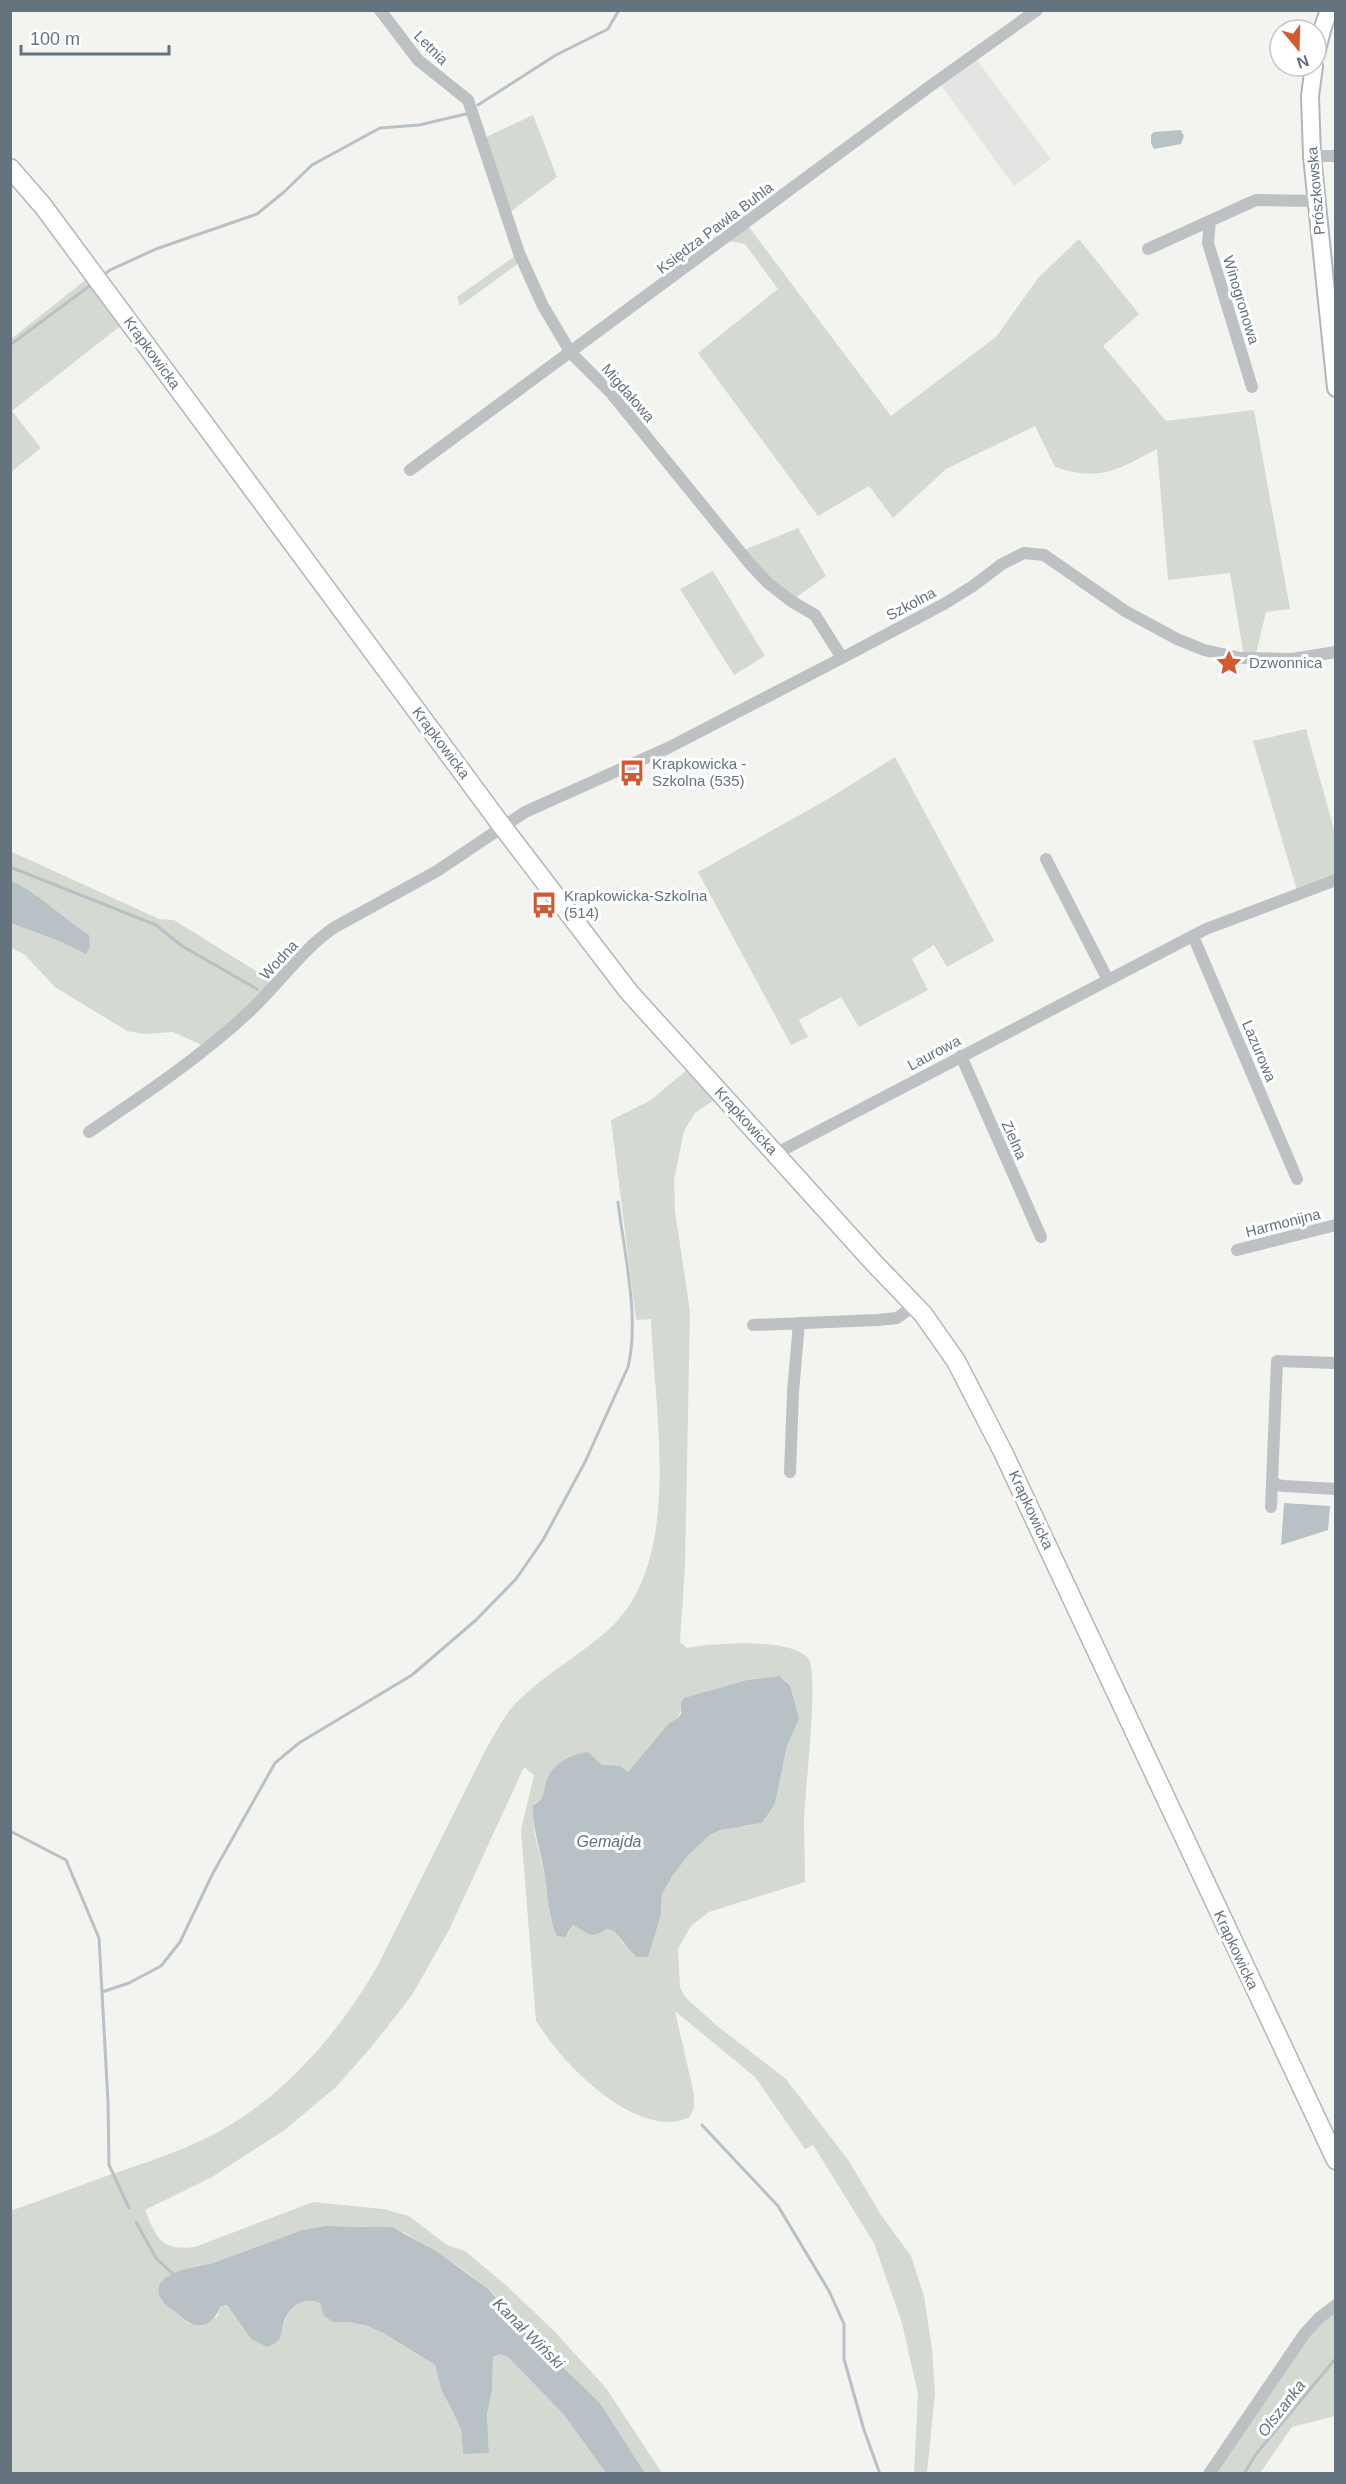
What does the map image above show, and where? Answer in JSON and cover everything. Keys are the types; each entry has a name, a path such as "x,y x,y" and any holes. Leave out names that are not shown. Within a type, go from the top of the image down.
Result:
{"main road":[{"name":"Prószkowska","path":"1312,78 1310,96 1312,156 1335,388"},
{"name":"Krapkowicka","path":"10,168 44,206 502,826 628,992 915,1305 956,1361 1003,1452 1335,2160"}],"street":[{"name":"Letnia","path":"380,10 418,60 468,100"},
{"name":"Księdza Pawła Buhla","path":"410,470 933,84 1037,10"},
{"name":"Migdałowa","path":"468,100 519,253 543,306 571,353 610,393 750,564 768,583 791,601 815,615 842,658"},
{"path":"1312,156 1335,156"},
{"path":"1148,249 1256,200 1317,201"},
{"name":"Winogronowa","path":"1210,220 1208,243 1252,387"},
{"name":"Szkolna","path":"502,826 525,812 668,747 842,658 949,601 1014,557 1032,552 1044,555 1061,565 1125,611 1177,639 1204,650 1241,658 1292,659 1335,652"},
{"name":"Wodna","path":"89,1132 197,1054 249,1012 320,937 437,871 502,826"},
{"path":"1046,859 1108,980"},
{"name":"Laurowa","path":"775,1154 1193,936 1335,880"},
{"name":"Lazurowa","path":"1193,936 1297,1179"},
{"name":"Zielna","path":"961,1056 1041,1237"},
{"name":"Harmonijna","path":"1237,1250 1335,1225"},
{"path":"753,1325 897,1318 915,1305"},
{"path":"790,1472 793,1392 799,1323"},
{"path":"1271,1508 1277,1360 1335,1364"},
{"path":"1272,1480 1284,1486 1335,1489"},
{"path":"1209,2474 1305,2333 1318,2318 1335,2305"}],"shaded area":[{"path":"973,55 1051,159 1014,186 938,81"},
{"path":"533,115 557,177 506,215 480,140"},
{"path":"746,223 891,416 996,337 1039,277 1079,239 1139,314 1103,346 1166,421 1254,410 1290,609 1266,612 1255,658 1244,657 1230,573 1168,580 1157,449 1108,472 1071,471 1055,467 1035,426 946,469 893,518 869,486 818,516 698,353 778,289 745,244 724,240"},
{"path":"519,253 523,260 460,306 457,297"},
{"path":"93,274 128,320 12,411 41,448 11,472 11,339"},
{"path":"798,528 826,576 791,601 739,552"},
{"path":"713,571 765,656 734,675 680,589"},
{"path":"1306,729 1335,833 1335,880 1298,894 1253,741"},
{"path":"895,757 994,941 947,967 934,945 912,959 928,990 859,1027 841,997 799,1020 808,1037 791,1045 698,872 828,799"},
{"path":"10,851 159,919 174,920 277,984 206,1047 173,1032 144,1034 127,1031 55,987 24,954 11,948"},
{"path":"694,1064 722,1095 695,1113 684,1131 674,1180 675,1211 690,1311 685,1566 680,1642 687,1648 714,1644 750,1643 768,1644 798,1651 808,1658 812,1686 804,1823 805,1882 709,1912 691,1926 678,1949 680,1987 685,1997 716,2025 786,2079 849,2161 881,2215 911,2256 924,2296 932,2349 935,2393 927,2473 914,2473 918,2394 902,2323 874,2243 813,2145 805,2149 755,2077 675,2011 694,2094 694,2108 689,2118 676,2122 652,2120 612,2101 594,2087 560,2054 536,2021 521,1830 534,1775 524,1767 449,1930 412,1995 373,2045 337,2086 286,2129 212,2177 145,2210 153,2229 162,2241 167,2245 184,2248 195,2247 313,2202 383,2209 409,2216 447,2245 465,2251 507,2286 555,2332 606,2388 662,2473 645,2473 600,2403 539,2344 505,2305 461,2268 404,2232 366,2226 325,2226 302,2230 210,2264 195,2266 168,2276 161,2300 189,2324 217,2317 221,2306 227,2305 251,2339 281,2337 288,2314 292,2308 303,2301 320,2303 325,2316 333,2322 349,2322 368,2326 385,2334 435,2365 448,2404 461,2429 463,2453 489,2452 487,2414 492,2390 493,2357 499,2353 508,2357 564,2415 606,2473 11,2473 10,2211 196,2143 250,2112 293,2076 348,2012 378,1965 486,1749 507,1714 537,1684 608,1630 632,1601 648,1566 656,1526 660,1484 659,1440 651,1319 636,1320 611,1120 651,1100","holes":["780,1676 786,1681 799,1719 787,1746 775,1804 762,1823 720,1830 704,1840 685,1857 665,1887 660,1918 650,1945 624,1944 614,1931 607,1929 593,1935 573,1925 568,1934 551,1922 545,1875 534,1832 533,1805 544,1797 546,1782 571,1756 588,1752 602,1766 620,1766 628,1772 669,1723 678,1718 685,1698 747,1680"]},
{"path":"1335,2305 1335,2416 1292,2427 1260,2473 1209,2474 1305,2333"}],"water":[{"path":"1181,130 1184,136 1181,144 1154,149 1151,135 1154,132"},
{"path":"10,880 31,892 89,935 90,947 86,954 62,942 11,923"},
{"path":"1284,1503 1330,1506 1328,1530 1281,1545"},
{"name":"Gemajda","path":"780,1676 790,1686 799,1719 787,1746 775,1804 762,1823 720,1830 710,1835 689,1854 662,1894 661,1915 648,1957 636,1957 614,1931 607,1929 593,1935 573,1925 565,1937 557,1936 550,1914 545,1876 535,1832 533,1805 542,1798 546,1782 557,1765 575,1755 588,1752 602,1765 620,1766 628,1772 669,1723 678,1718 684,1698 747,1680"},
{"path":"325,2226 392,2227 436,2251 487,2288 539,2344 600,2403 645,2473 606,2473 564,2415 508,2357 500,2354 493,2357 492,2390 487,2414 489,2453 463,2454 461,2429 442,2391 435,2365 385,2334 368,2326 349,2322 333,2322 324,2316 320,2303 307,2301 292,2308 285,2319 279,2339 267,2347 251,2339 227,2305 221,2306 210,2322 195,2325 185,2320 161,2299 158,2290 166,2277 184,2269 210,2264 302,2230"}],"waterway":[{"path":"478,105 556,55 608,29 619,10"},
{"path":"102,276 156,249 257,214 312,165 380,128 419,125 466,114"},
{"path":"10,345 92,284"},
{"path":"10,867 156,925 182,946 257,989"},
{"path":"102,1992 129,1983 161,1966 180,1942 213,1873 275,1763 299,1743 412,1675 476,1620 516,1579 543,1540 585,1462 628,1367 632,1307 618,1202"},
{"path":"10,1831 66,1860 99,1938 109,2165 129,2208"},
{"path":"702,2125 778,2206 829,2291 844,2324 844,2359 864,2430 880,2474"},
{"path":"136,2222 156,2258 173,2274"},
{"name":"Olszanka","path":"1244,2474 1256,2454 1336,2358"}],"place":[{"name":"Dzwonnica","path":"1229,663"},
{"name":"Krapkowicka - Szkolna (535)","path":"632,773"},
{"name":"Krapkowicka-Szkolna (514)","path":"544,905"}],"water label":[{"name":"Kanał Wiński","path":"529,2333"}]}
